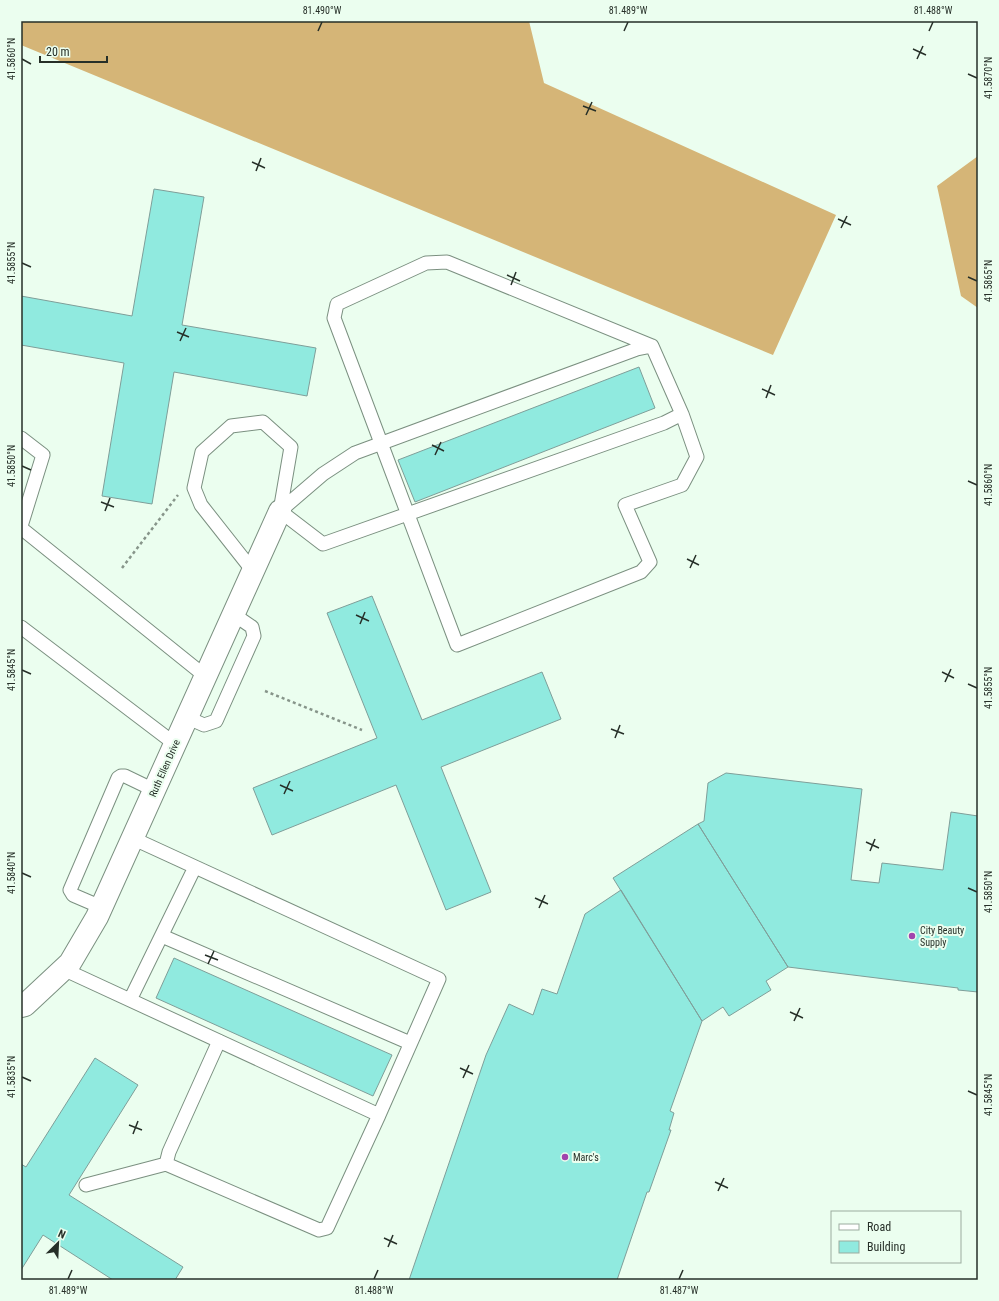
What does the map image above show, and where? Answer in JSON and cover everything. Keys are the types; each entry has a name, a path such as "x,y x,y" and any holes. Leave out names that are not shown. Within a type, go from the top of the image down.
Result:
{"street":[{"name":"Ruth Ellen Drive","path":"21,1006 25,1005 70,963 101,907 280,511"}],"lane":[{"path":"447,262 652,346 682,414 697,457 682,485 625,505 650,562 641,572 457,645 409,514 380,444 334,318 337,304 426,263 447,262"},
{"path":"280,511 323,474 355,454 637,349 652,346"},
{"path":"280,511 323,544 664,423 682,414"},
{"path":"253,571 201,505 194,488 202,452 231,426 263,422 291,447 280,511"},
{"path":"21,438 43,455 21,527 205,676"},
{"path":"186,718 204,725 216,721 254,636 252,627 233,614"},
{"path":"21,627 175,744"},
{"path":"101,907 73,894 70,890 118,778 125,776 154,790"},
{"path":"86,1185 166,1164 319,1230 327,1228 439,979 132,838"},
{"path":"130,1000 195,867"},
{"path":"162,936 410,1044"},
{"path":"63,969 379,1115"},
{"path":"166,1164 169,1152 219,1042"}],"path":[{"path":"122,568 182,490"},
{"path":"265,691 362,730"}],"shaded area":[{"path":"21,21 529,21 544,83 836,215 773,355 21,45"},
{"path":"978,156 978,308 961,296 937,186"}],"building":[{"path":"154,189 204,197 182,325 316,348 307,396 174,372 152,504 102,496 124,363 21,345 21,296 132,316"},
{"path":"639,367 655,408 415,502 398,460"},
{"path":"372,596 422,720 542,672 561,719 441,767 491,892 446,910 396,785 272,835 253,788 377,738 327,613"},
{"path":"726,773 862,789 851,880 879,883 882,863 943,870 951,812 978,816 978,992 958,990 958,988 788,967 698,824 704,821 708,783"},
{"path":"698,824 788,967 766,981 771,990 729,1016 723,1007 702,1021 613,878"},
{"path":"621,890 702,1021 670,1111 674,1113 669,1130 671,1130 649,1192 647,1192 617,1280 409,1280 486,1055 509,1004 533,1015 542,989 557,994 585,914"},
{"path":"174,958 392,1055 373,1096 156,998"},
{"path":"95,1058 138,1085 69,1195 183,1267 175,1280 113,1280 43,1235 21,1270 21,1164 26,1167"}],"place":[{"name":"City Beauty Supply","path":"912,936"},
{"name":"Marc's","path":"565,1157"}]}
